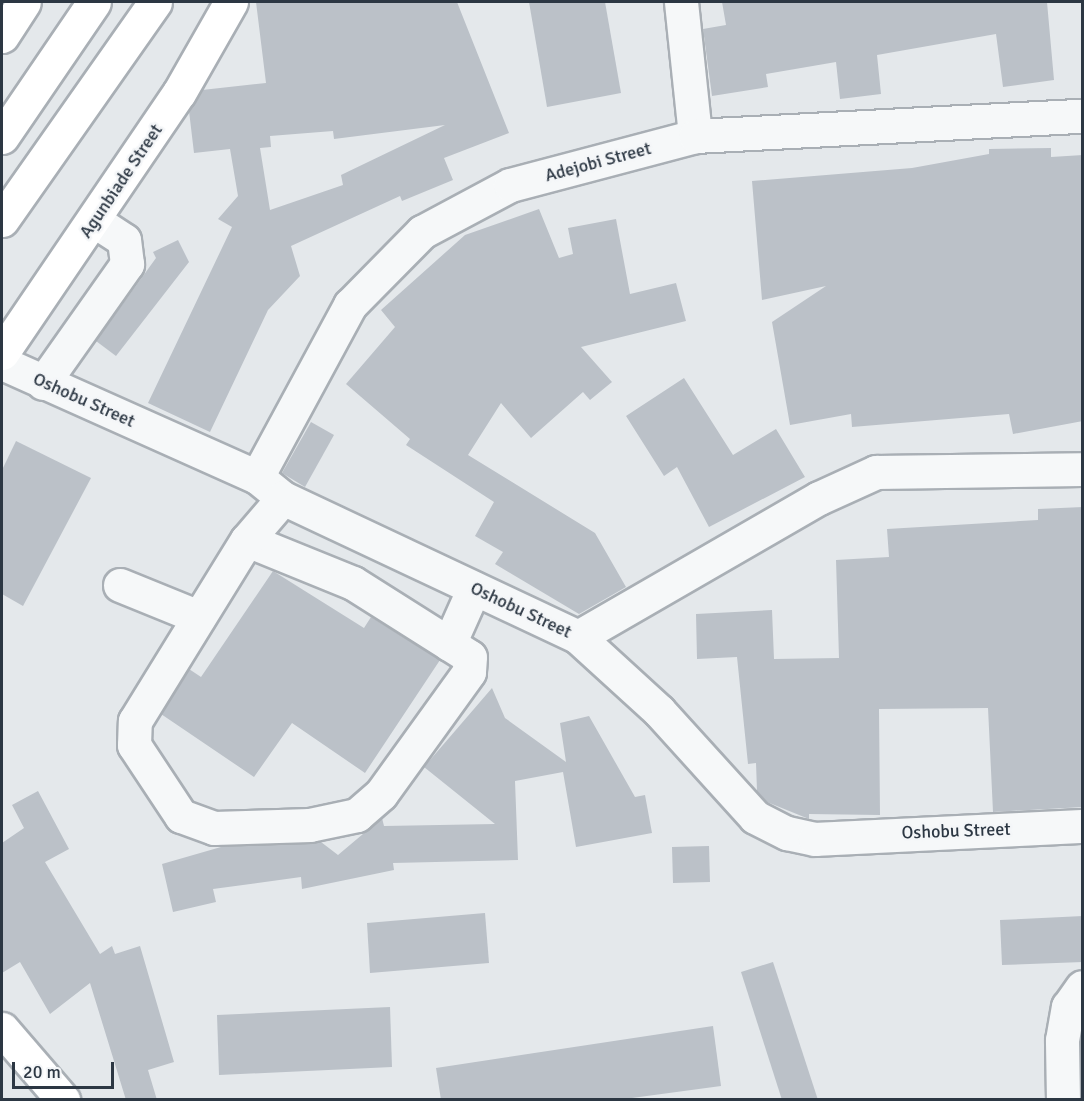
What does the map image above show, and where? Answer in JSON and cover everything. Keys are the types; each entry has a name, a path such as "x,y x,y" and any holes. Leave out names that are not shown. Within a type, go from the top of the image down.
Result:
{"main road":[{"path":"2,36 24,2"},
{"path":"2,137 94,2"},
{"path":"2,220 155,2"},
{"name":"Agunbiade Street","path":"2,353 95,221 231,2"},
{"path":"2,1029 63,1100"}],"street":[{"path":"681,2 695,136"},
{"name":"Adejobi Street","path":"257,477 350,305 422,232 510,185 695,136 1083,116"},
{"path":"43,383 128,264 124,240 95,221"},
{"name":"Oshobu Street","path":"2,363 257,477 283,498 578,638 659,711 755,817 787,833 814,840 1083,826"},
{"path":"578,638 819,498 876,472 1083,469"},
{"path":"247,540 353,583 470,657 470,672 381,794 357,815 310,825 214,828 181,816 134,745 135,721 247,540 283,498"},
{"path":"120,585 200,617"},
{"path":"449,644 474,588"},
{"path":"1063,1100 1062,1040 1068,1007 1083,987"}],"building":[{"path":"256,2 457,2 509,133 444,158 453,180 402,201 400,196 291,246 300,276 268,310 210,432 148,403 232,227 218,219 238,196 230,149 194,153 189,111 202,90 266,83","holes":["445,125 341,175 343,185 270,210 260,148 271,147 270,136 333,131 334,139"]},
{"path":"529,2 605,2 621,93 547,107"},
{"path":"722,2 1047,2 1054,80 1003,87 996,34 877,55 881,94 840,99 836,62 766,74 768,87 712,96 703,29 726,25"},
{"path":"1051,148 1051,157 1083,155 1083,421 1013,434 1009,414 852,427 851,414 790,425 772,322 826,286 762,300 752,181 912,168 989,154 989,149"},
{"path":"539,209 559,258 573,254 568,228 616,219 630,294 676,283 686,321 581,347 612,382 590,400 583,392 531,438 501,403 468,455 595,533 626,587 579,614 495,564 503,552 475,536 494,502 406,445 410,439 346,384 395,327 381,310 465,235"},
{"path":"178,240 189,262 116,356 96,341 156,258 153,252"},
{"path":"684,378 733,455 776,429 805,477 709,527 677,467 664,476 626,416"},
{"path":"311,422 334,435 305,487 282,473"},
{"path":"16,441 91,478 23,606 2,594 2,470"},
{"path":"1083,507 1083,807 993,812 988,708 879,709 880,815 809,814 809,819 767,802 757,791 756,763 748,764 737,657 697,659 696,614 772,610 774,659 839,658 836,560 889,557 887,529 1038,520 1038,509"},
{"path":"273,571 364,628 371,617 440,660 365,773 292,723 254,777 161,714 189,669 201,677"},
{"path":"492,688 505,718 566,762 560,723 589,716 635,797 645,795 652,833 576,847 563,772 515,781 518,860 393,863 394,870 302,889 301,877 213,889 216,902 173,912 162,864 221,847 321,842 338,855 382,818 384,826 495,824 424,767"},
{"path":"38,791 69,849 45,862 100,954 112,946 115,954 140,946 174,1062 148,1070 157,1100 126,1100 90,983 50,1014 20,962 2,973 2,843 24,828 12,805"},
{"path":"709,846 710,882 673,883 672,847"},
{"path":"485,913 489,963 370,973 367,923"},
{"path":"1083,916 1083,962 1002,965 1000,920"},
{"path":"773,962 818,1100 782,1100 741,972"},
{"path":"390,1007 392,1067 219,1075 217,1015"},
{"path":"713,1026 721,1086 617,1100 441,1100 436,1068"}]}
